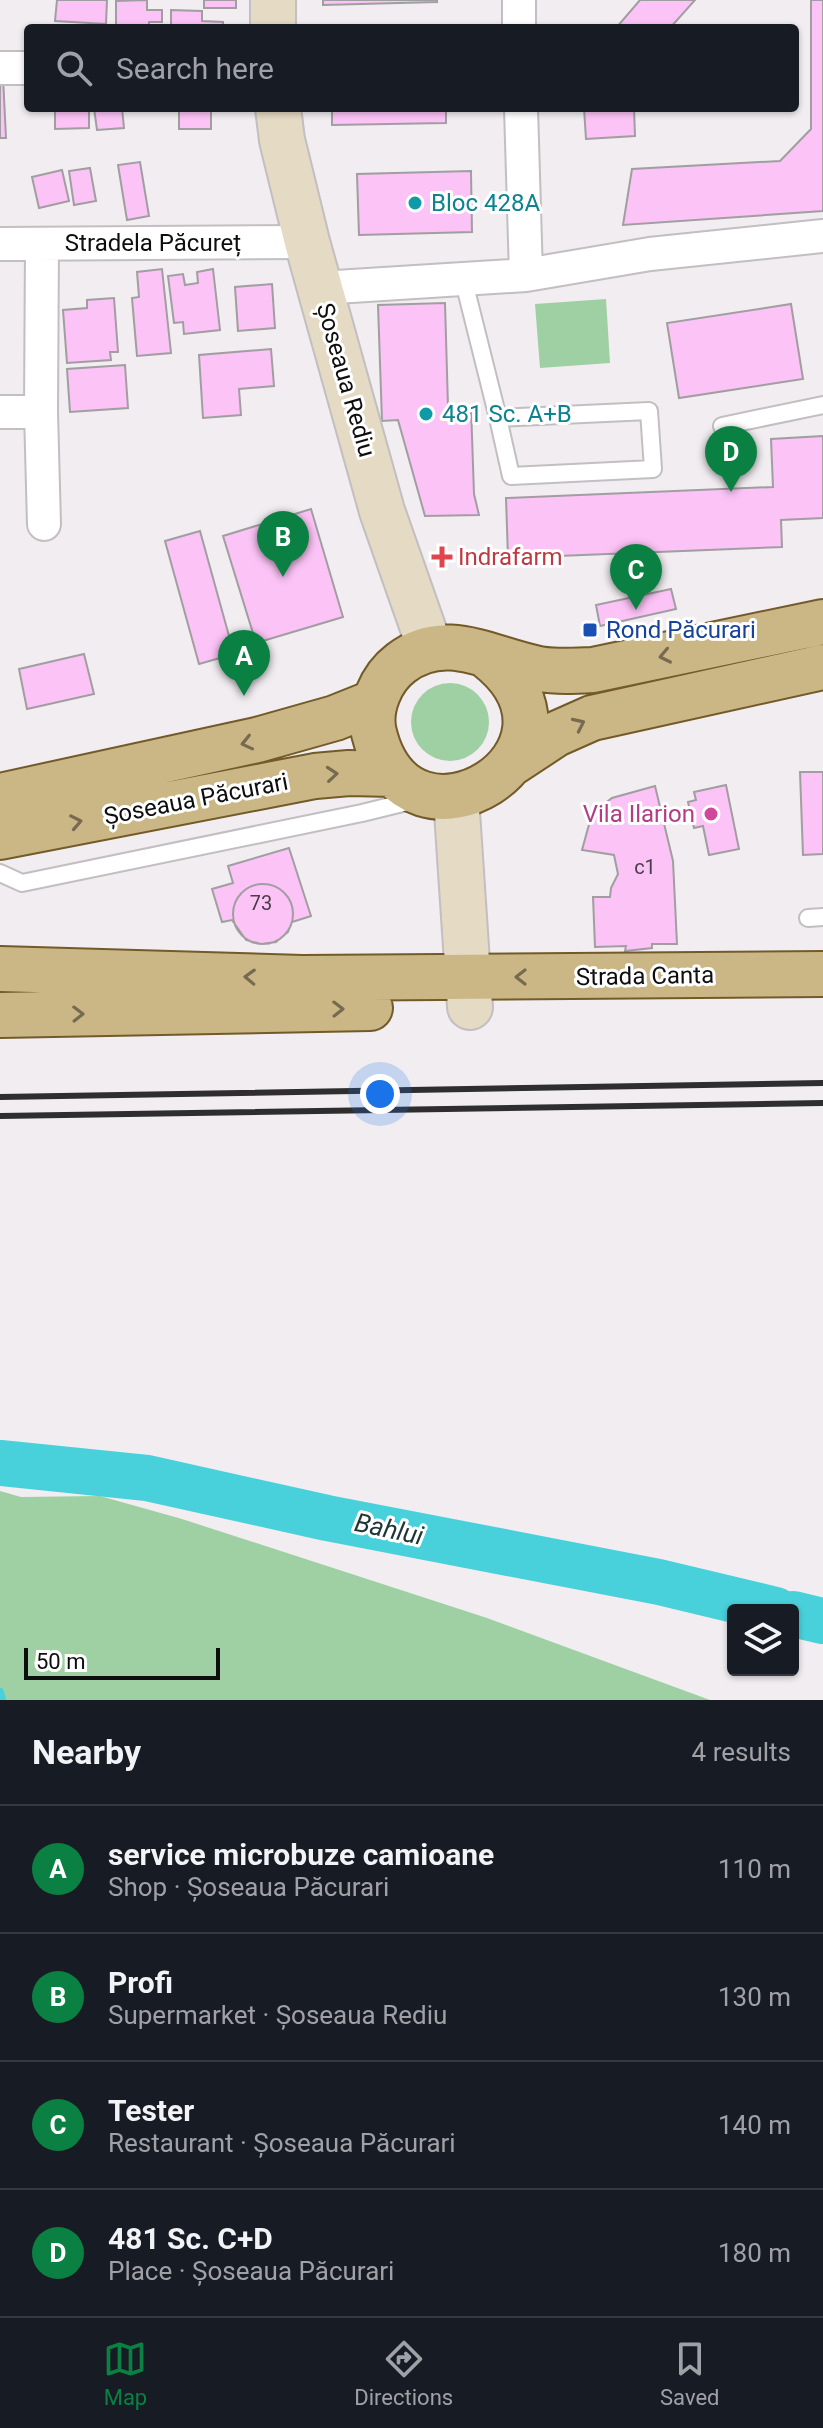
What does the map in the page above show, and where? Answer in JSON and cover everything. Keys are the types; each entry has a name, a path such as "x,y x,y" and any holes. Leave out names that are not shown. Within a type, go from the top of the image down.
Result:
{"main road":[{"path":"273,0 273,24"},
{"name":"Șoseaua Rediu","path":"278,112 282,140 307,242 382,511 430,648"},
{"path":"393,774 379,752 372,727 375,702 383,683 395,667 411,655 430,648 450,646 470,649 488,657 566,672 593,670 823,622"},
{"path":"488,657 513,681 524,714 519,748 512,763"},
{"path":"469,992 444,796 488,786 512,763 556,734 592,718 823,667"},
{"name":"Șoseaua Păcurari","path":"0,796 257,740 335,718 375,702"},
{"name":"Șoseaua Păcurari","path":"0,837 315,776 393,774 411,788 444,796"},
{"path":"0,969 302,978 469,992"},
{"name":"Strada Canta","path":"469,992 823,974"},
{"path":"0,1015 469,992"},
{"name":"Strada Canta","path":"469,992 823,1001"}],"street":[{"path":"519,0 519,24"},
{"path":"0,68 24,68"},
{"path":"521,112 526,275"},
{"path":"320,288 526,275 650,254 823,236"},
{"name":"Stradela Păcureț","path":"0,244 307,242"},
{"path":"42,244 44,524"},
{"path":"0,412 41,412"}],"lane":[{"path":"463,278 511,476 653,469 649,411 498,418"},
{"path":"722,426 823,405"},
{"path":"0,873 22,883 444,796"}],"green space":[{"path":"606,299 610,363 540,368 535,304"},
{"path":"442,683 458,683 472,689 483,700 489,722 483,744 472,755 458,761 442,761 428,755 417,744 411,730 411,714 417,700 428,689"},
{"path":"0,1491 21,1497 100,1496 182,1519 487,1618 710,1700 0,1700"}],"building":[{"path":"57,0 107,0 106,24 55,21"},
{"path":"147,0 147,10 162,10 162,22 116,24 116,1"},
{"path":"204,0 236,0 236,8 204,8"},
{"path":"323,0 437,0 437,2 323,5"},
{"path":"640,0 695,0 674,24 619,24"},
{"path":"811,0 823,0 823,211 623,225 632,169 780,161 811,129"},
{"path":"171,10 202,11 202,21 223,22 223,24 171,24"},
{"path":"0,77 3,77 6,138 0,138"},
{"path":"55,112 89,112 89,128 55,129"},
{"path":"95,112 122,112 124,128 97,130"},
{"path":"179,112 211,112 211,129 179,129"},
{"path":"332,112 446,112 446,123 332,125"},
{"path":"584,112 634,112 635,136 586,139"},
{"path":"140,162 149,216 127,220 118,165"},
{"path":"90,168 96,201 74,205 69,171"},
{"path":"62,170 69,201 39,208 32,177"},
{"name":"Bloc 428A","path":"471,171 472,232 359,235 357,174"},
{"path":"162,269 171,353 137,356 132,298 139,297 137,272"},
{"path":"213,269 220,330 184,334 183,322 174,323 168,276 183,274 185,285 198,283 197,272"},
{"path":"272,284 275,328 238,331 235,287"},
{"path":"114,298 118,352 110,352 111,360 67,363 63,310 87,308 87,300"},
{"name":"481 Sc. A+B","path":"445,303 448,407 471,407 474,494 479,515 425,516 398,420 382,421 378,305"},
{"path":"791,304 803,379 679,398 667,323"},
{"path":"271,349 274,386 239,389 241,415 203,418 199,355"},
{"path":"125,365 128,408 70,412 67,369"},
{"path":"823,436 823,518 781,520 782,547 508,558 506,498 773,487 771,439"},
{"path":"311,509 343,617 256,643 223,536"},
{"path":"200,531 234,654 199,664 165,541"},
{"path":"671,589 676,609 600,626 596,605"},
{"path":"84,654 94,694 27,709 19,669"},
{"path":"800,772 823,772 823,854 803,855"},
{"name":"Vila Ilarion","path":"726,785 739,849 709,855 703,826 694,828 688,802 696,800 694,792"},
{"path":"655,786 673,861 677,944 652,944 652,948 625,951 626,946 595,947 593,897 610,897 618,874 614,855 582,850 590,821 599,808 612,798"},
{"path":"289,848 311,916 292,922 288,932 276,942 261,944 246,940 232,920 222,922 212,889 233,883 228,866"},
{"path":"263,884 275,886 284,893 291,902 291,926 284,935 275,942 263,944 251,942 242,935 235,926 233,914 235,902 242,893 251,886"}],"waterway":[{"name":"Bahlui","path":"0,1463 147,1478 327,1518 659,1582 751,1604"},
{"name":"Bahlui","path":"799,1615 823,1621"},
{"path":"0,1692 2,1700"}],"railway":[{"path":"0,1097 823,1083"},
{"path":"0,1116 823,1103"}],"place":[{"name":"Bloc 428A","path":"415,203"},
{"name":"481 Sc. A+B","path":"426,414"},
{"name":"481 Sc. C+D","path":"731,492"},
{"name":"Indrafarm","path":"442,557"},
{"name":"Profi","path":"283,577"},
{"name":"Tester","path":"636,610"},
{"name":"Rond Păcurari","path":"590,630"},
{"name":"service microbuze camioane","path":"244,696"},
{"name":"Vila Ilarion","path":"711,814"}]}
